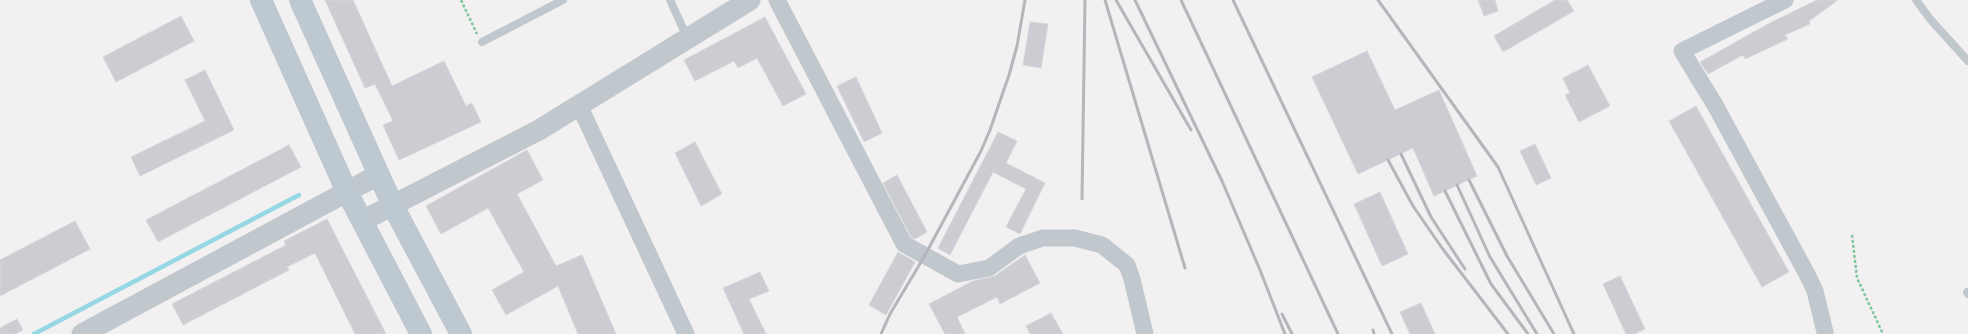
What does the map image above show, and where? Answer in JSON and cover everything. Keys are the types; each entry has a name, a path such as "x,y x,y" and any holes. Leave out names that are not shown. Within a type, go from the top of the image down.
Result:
{"main road":[{"path":"261,0 347,192 421,334"},
{"path":"300,0 378,175 461,334"}],"street":[{"path":"362,221 502,150 579,105 750,0"},
{"path":"778,0 904,244 958,274 989,268 1019,246 1043,238 1075,238 1102,245 1127,265 1132,279 1145,334"},
{"path":"1785,0 1682,51 1715,105 1808,276 1815,291 1825,332"},
{"path":"579,105 686,334"},
{"path":"82,334 378,175"}],"lane":[{"path":"482,42 563,0"},
{"path":"670,0 688,38"},
{"path":"1916,0 1930,19 1968,61"}],"path":[{"path":"461,0 482,42"},
{"path":"1852,235 1857,278 1883,334"}],"building":[{"path":"325,0 353,0 392,86 444,61 466,106 472,103 481,122 399,160 383,125 393,121 375,84 365,88"},
{"path":"1478,0 1495,0 1498,11 1484,16"},
{"path":"1555,0 1567,0 1574,11 1503,52 1494,36"},
{"path":"1817,0 1838,0 1809,21 1810,24 1785,35 1788,39 1745,59 1743,55 1708,74 1700,62 1770,23"},
{"path":"181,16 194,41 116,82 103,57"},
{"path":"765,17 806,94 783,106 757,58 738,68 734,61 695,81 684,60"},
{"path":"1030,22 1048,24 1041,68 1023,65"},
{"path":"1367,51 1395,110 1439,90 1477,176 1434,196 1413,148 1358,174 1312,77"},
{"path":"1588,65 1610,106 1579,122 1565,95 1570,93 1563,78"},
{"path":"205,70 234,130 140,176 131,157 205,121 185,80"},
{"path":"856,77 882,133 864,142 837,86"},
{"path":"1696,106 1789,272 1762,287 1669,121"},
{"path":"998,132 1017,141 1006,163 1045,183 1020,234 1006,227 1026,189 993,172 950,255 938,248"},
{"path":"695,142 722,194 701,206 675,153"},
{"path":"1535,144 1551,178 1536,185 1520,151"},
{"path":"289,145 301,167 158,242 146,220"},
{"path":"527,150 543,180 517,194 556,266 582,255 616,334 578,334 558,286 506,315 492,290 524,272 488,208 441,234 426,206"},
{"path":"897,175 927,232 915,239 911,237 883,183"},
{"path":"1380,192 1408,254 1382,266 1354,204"},
{"path":"327,219 386,334 355,334 315,253 287,267 289,270 183,325 172,304 286,245 284,241"},
{"path":"75,221 90,249 0,296 0,260"},
{"path":"898,252 915,262 886,315 869,305"},
{"path":"1025,255 1040,283 1000,304 997,297 957,317 965,334 945,334 929,304 973,281 995,276"},
{"path":"760,272 769,291 749,299 766,334 744,334 723,288"},
{"path":"1620,276 1645,329 1634,334 1626,334 1603,284"},
{"path":"1421,303 1435,334 1410,334 1400,312"},
{"path":"1051,313 1063,334 1030,334 1026,326"},
{"path":"17,319 23,330 15,334 0,334 0,328"}],"waterway":[{"path":"34,334 299,195"}],"railway":[{"path":"881,334 890,314 924,257 981,151 1009,75 1017,46 1025,0"},
{"path":"1082,199 1085,0"},
{"path":"1105,0 1185,268"},
{"path":"1116,0 1191,130"},
{"path":"1135,0 1222,181 1260,270 1285,334"},
{"path":"1181,0 1338,334"},
{"path":"1233,0 1392,334"},
{"path":"1378,0 1498,167 1574,334"},
{"path":"1401,154 1431,217 1465,269"},
{"path":"1388,160 1413,206 1442,248 1508,334"},
{"path":"1469,180 1507,256 1554,334"},
{"path":"1457,185 1490,257 1537,334"},
{"path":"1445,191 1491,284 1528,334"},
{"path":"1282,314 1292,334"},
{"path":"1373,330 1374,334"}]}
